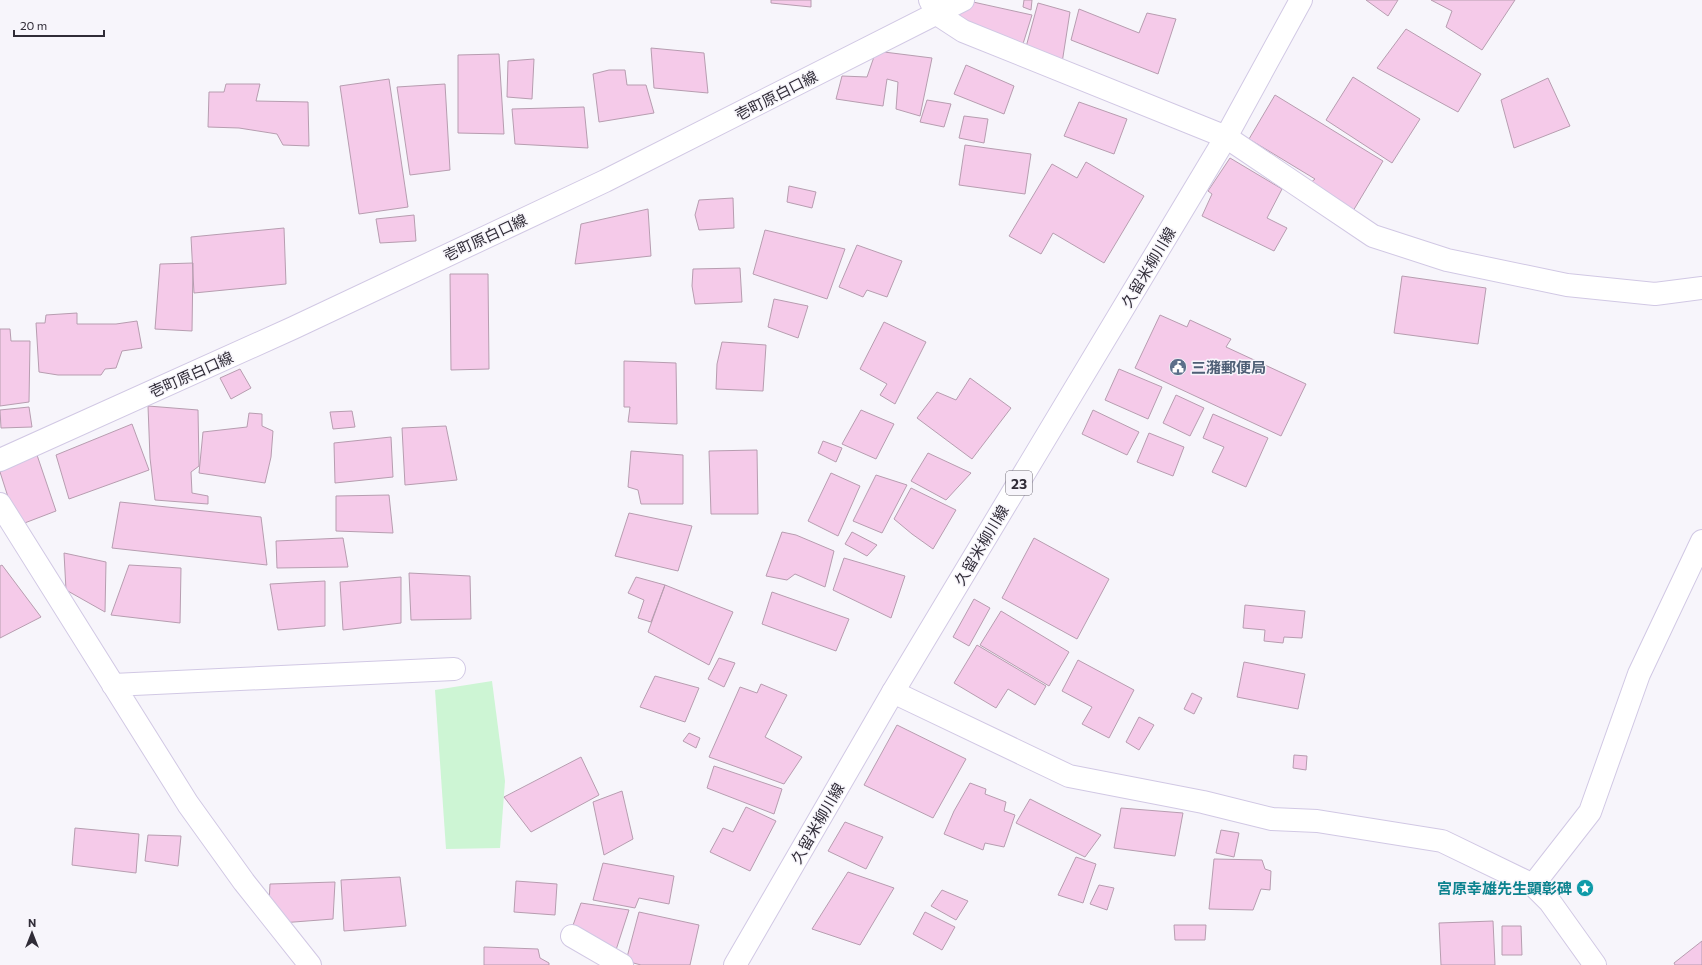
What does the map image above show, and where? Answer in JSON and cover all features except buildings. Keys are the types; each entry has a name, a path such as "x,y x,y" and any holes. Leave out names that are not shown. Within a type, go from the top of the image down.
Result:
{"street":[{"name":"壱町原白口線","path":"0,460 293,328 598,184 933,7 963,0"},
{"name":"久留米柳川線","path":"734,965 893,692 1226,137 1301,0"},
{"path":"933,7 963,31 1226,137 1373,236 1448,260 1568,285 1655,294 1702,288"},
{"path":"0,504 188,804 244,882 310,965"},
{"path":"1534,885 1590,812 1639,674 1702,541"},
{"path":"114,685 454,669"},
{"path":"893,692 1069,776 1203,802 1272,819 1317,820 1442,841 1534,885 1550,902 1595,965"},
{"path":"572,936 622,965"}],"green space":[{"path":"492,681 505,781 500,848 446,849 435,690"}],"place":[{"name":"三潴郵便局","path":"1178,367"},
{"name":"宮原幸雄先生顕彰碑","path":"1585,888"}]}
